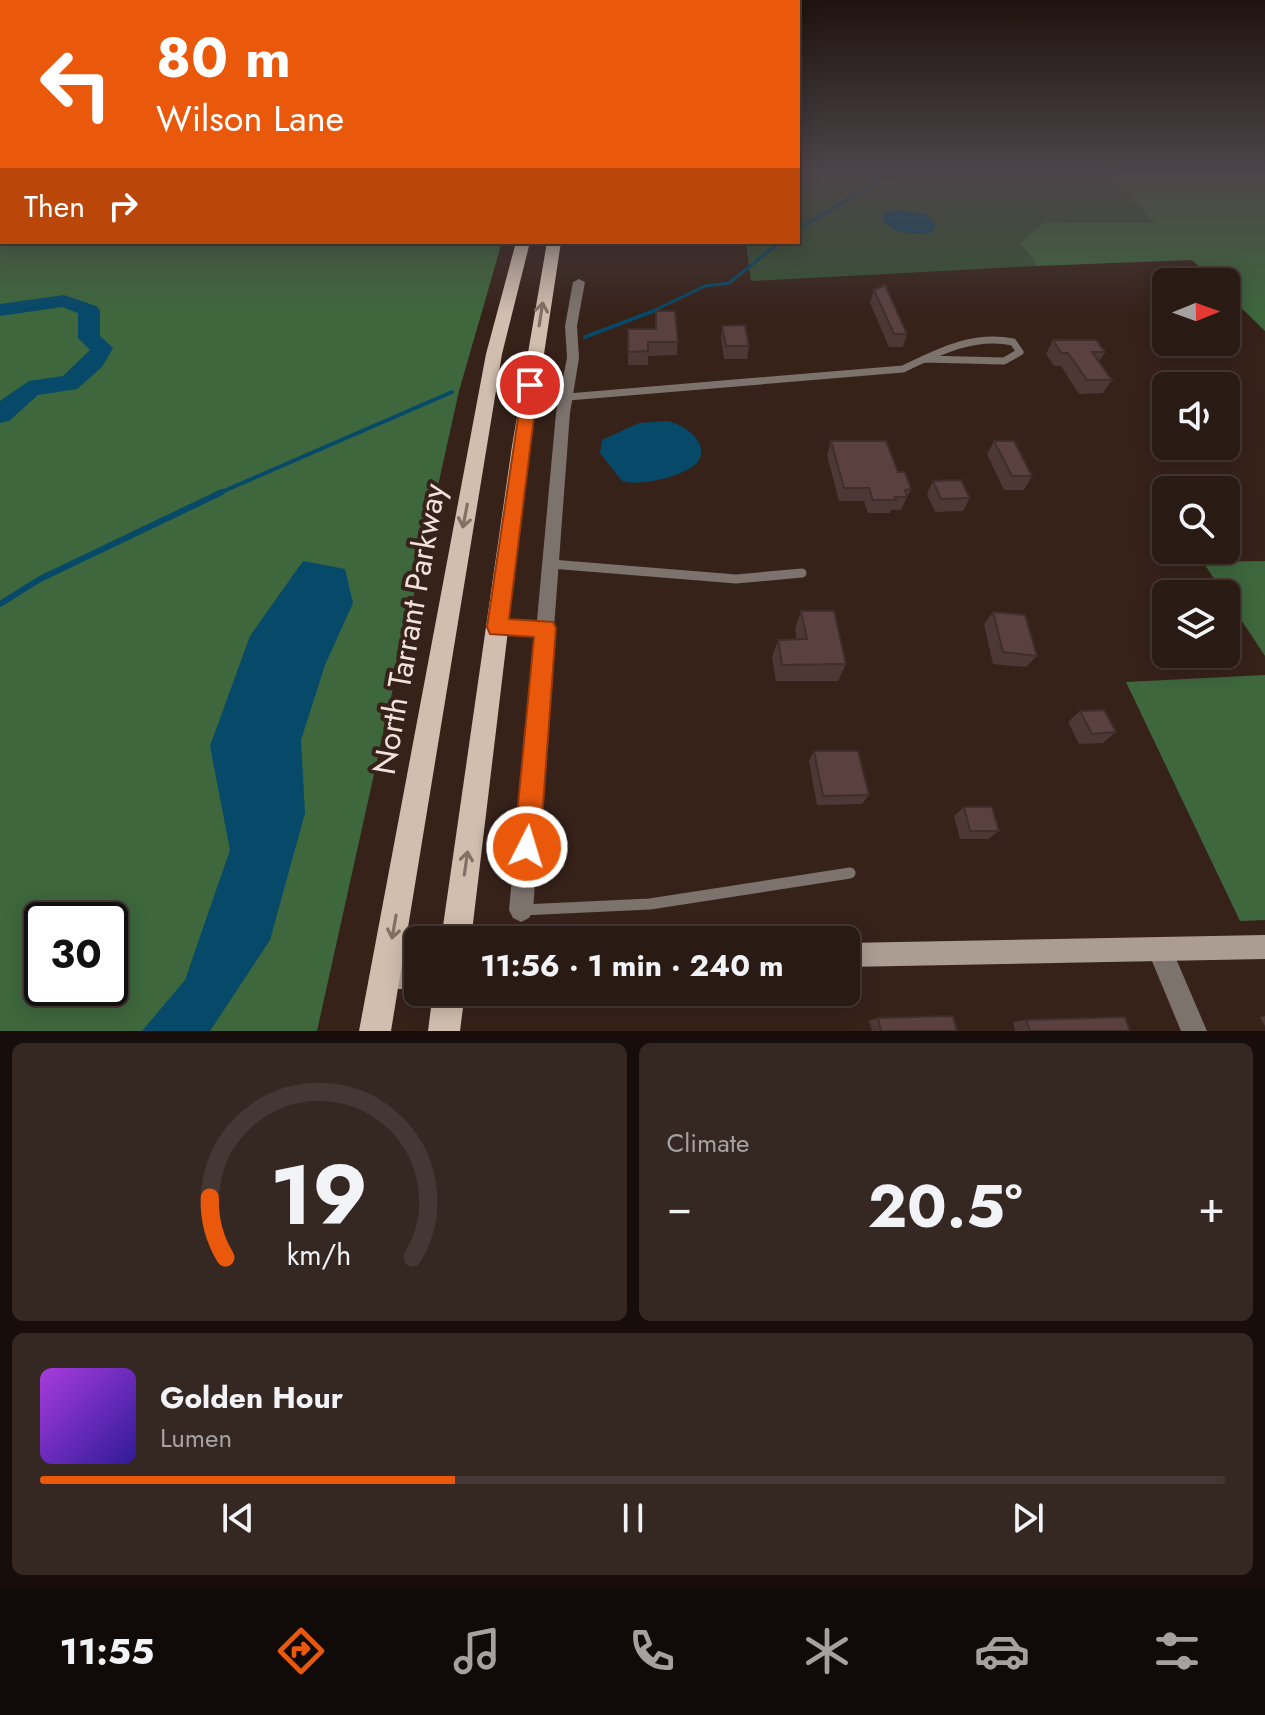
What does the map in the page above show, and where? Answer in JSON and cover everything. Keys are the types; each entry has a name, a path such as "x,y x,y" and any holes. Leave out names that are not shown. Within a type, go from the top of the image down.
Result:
{"main road":[{"name":"North Tarrant Parkway","path":"375,1031 494,354 522,244"},
{"path":"458,926 535,354 554,244"},
{"path":"860,955 1265,947"},
{"path":"386,977 404,977"},
{"path":"444,1031 447,1006"}],"street":[{"path":"521,910 563,413 573,358 571,326 579,282"},
{"path":"497,627 545,628"},
{"path":"1159,949 1194,1031"}],"lane":[{"path":"568,397 903,369 924,359 949,348 981,339 1013,342 1020,352 1004,361 924,359"},
{"path":"551,564 736,579 802,573"},
{"path":"521,910 650,904 850,873"}],"green space":[{"path":"800,218 1151,218 1156,223 1044,222 1020,243 1037,266 751,281 746,244 800,244"},
{"path":"1150,218 1265,218 1265,331 1240,307 1240,268 1200,268 1192,260 1037,266 1020,243 1044,222 1155,223"},
{"path":"0,244 501,244 459,391 317,1031 0,1031"},
{"path":"1240,561 1265,561 1265,656 1240,618 1240,580 1215,580 1204,564 1240,564"},
{"path":"1265,675 1265,920 1240,921 1126,682"}],"water":[{"path":"881,218 930,218 936,224 933,232 912,234 898,231"},
{"path":"667,421 686,429 697,440 701,453 699,460 685,471 663,479 622,481 600,453 602,440 639,423"},
{"path":"303,561 345,569 353,603 325,665 301,740 305,813 270,940 210,1031 142,1031 185,980 230,850 210,746 250,636"}],"building":[{"path":"885,285 907,334 894,334 874,290"},
{"path":"656,311 675,311 678,342 648,342 648,351 628,352 628,329 656,329"},
{"path":"745,325 749,346 726,346 722,326"},
{"path":"1053,340 1096,340 1105,352 1092,352 1112,380 1087,380 1068,353 1061,353"},
{"path":"831,441 886,441 898,472 905,472 911,489 905,490 907,497 873,500 869,488 844,488"},
{"path":"994,441 1014,441 1032,476 1012,476"},
{"path":"961,480 970,498 941,499 933,481"},
{"path":"801,611 834,611 846,664 782,665 778,640 807,639"},
{"path":"993,612 1025,615 1037,656 1003,652"},
{"path":"1104,710 1116,732 1092,734 1080,711"},
{"path":"814,751 858,751 869,795 823,796"},
{"path":"964,807 992,807 999,831 970,831"},
{"path":"953,1016 957,1031 881,1031 878,1018"},
{"path":"1125,1017 1130,1031 1030,1031 1026,1020"}],"waterway":[{"path":"800,228 816,218"},
{"path":"652,312 705,286 729,283 778,244"},
{"path":"0,310 64,301 89,310 89,338 102,348 94,362 69,384 46,385 30,390 0,415"},
{"path":"652,312 656,310"},
{"path":"585,337 652,312"},
{"path":"217,494 452,392"},
{"path":"0,604 40,579 222,492"}],"route":[{"path":"527,847 545,628 497,627 530,385"}]}
